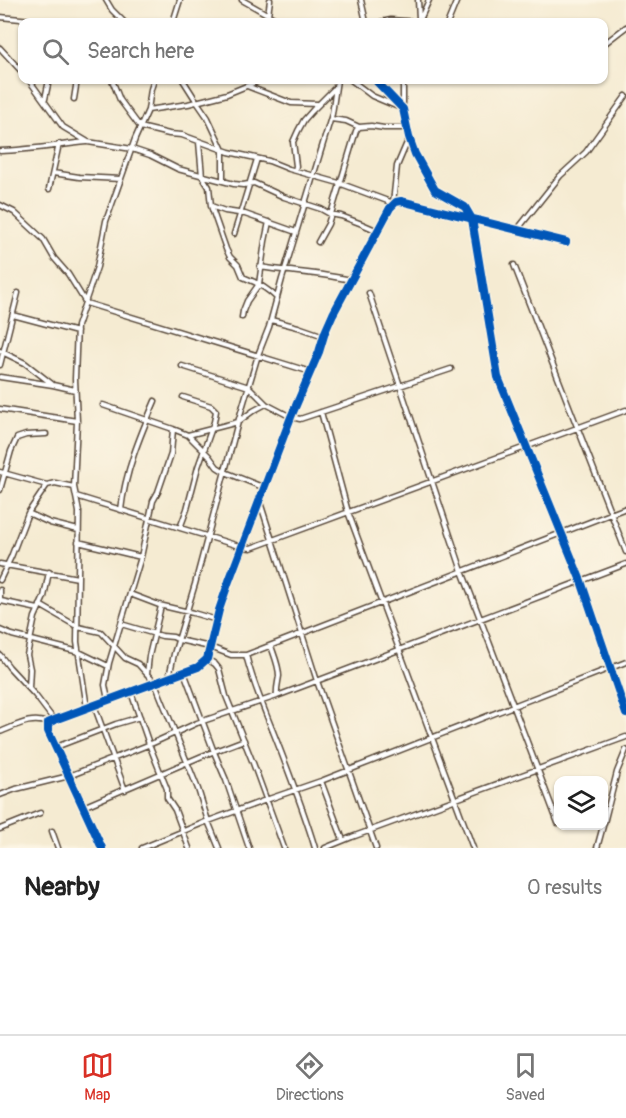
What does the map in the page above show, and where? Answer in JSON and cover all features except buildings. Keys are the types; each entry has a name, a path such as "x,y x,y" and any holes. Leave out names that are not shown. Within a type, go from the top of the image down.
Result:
{"street":[{"path":"106,0 120,18"},
{"path":"174,18 180,0"},
{"path":"242,0 274,18"},
{"path":"268,15 270,0"},
{"path":"360,0 365,18"},
{"path":"418,0 419,18"},
{"path":"421,18 429,0"},
{"path":"450,18 457,0"},
{"path":"0,17 18,19"},
{"path":"608,40 626,27"},
{"path":"0,48 18,68"},
{"path":"32,84 63,127 88,142"},
{"path":"44,100 48,84"},
{"path":"74,99 76,84"},
{"path":"114,84 120,100 140,127 182,135 223,150 269,161 393,203 401,201 566,242"},
{"path":"87,708 79,652 79,512 74,487 77,326 96,267 106,221 148,110 152,84"},
{"path":"186,84 208,118 223,150 223,180"},
{"path":"148,110 197,102 252,84"},
{"path":"170,677 238,422 331,119 336,84"},
{"path":"356,84 372,96 403,109"},
{"path":"379,84 403,109"},
{"path":"404,84 403,109 406,128 415,154 435,190 465,207 472,219 498,377 580,581 626,714"},
{"path":"247,86 291,103 318,104"},
{"path":"295,171 293,142 304,120 335,88"},
{"path":"517,230 560,176 586,152 626,96"},
{"path":"331,119 346,121 359,127 406,128"},
{"path":"318,242 328,224 339,183 356,130 359,127"},
{"path":"0,732 33,720 48,723 198,667 207,659 222,601 291,417 333,314 393,203 397,166 409,137"},
{"path":"0,151 88,142 132,149 178,169 202,176 234,184 254,183 305,205 378,231"},
{"path":"199,142 202,176 208,187 211,206 226,249 238,265 243,277 259,284 277,298"},
{"path":"49,189 59,144"},
{"path":"234,234 257,159"},
{"path":"52,173 121,179"},
{"path":"0,206 14,212 43,239 86,303 311,372"},
{"path":"211,206 296,232"},
{"path":"242,317 247,301 259,284 269,222"},
{"path":"514,265 626,552"},
{"path":"260,267 351,280"},
{"path":"0,365 18,293"},
{"path":"369,293 462,571 554,812"},
{"path":"13,315 77,332"},
{"path":"271,320 324,336"},
{"path":"2,352 25,363 53,385"},
{"path":"182,366 249,387 266,404 291,417 300,419 451,369"},
{"path":"0,377 75,390"},
{"path":"180,528 216,411 211,406 183,397"},
{"path":"121,510 122,495 132,457 154,401"},
{"path":"188,435 238,422 266,404"},
{"path":"103,405 188,435 217,467 265,488"},
{"path":"0,409 77,421"},
{"path":"76,496 251,548 626,410"},
{"path":"321,412 348,512 473,848"},
{"path":"108,700 105,685 108,666 141,557 153,501 171,454 173,429"},
{"path":"0,490 3,472 17,438 46,434"},
{"path":"3,472 47,485 56,483 74,487"},
{"path":"0,580 28,513 47,485"},
{"path":"260,502 316,681 376,848"},
{"path":"121,624 210,647 231,655 246,655 626,507"},
{"path":"28,513 50,523 78,530"},
{"path":"78,543 141,557"},
{"path":"0,564 78,578"},
{"path":"0,795 69,776 203,721 277,696 626,564"},
{"path":"29,688 30,669 27,655 49,572"},
{"path":"0,590 0,602 39,607 78,627 101,632 124,658 138,664 155,683 219,848"},
{"path":"130,594 161,606 217,620"},
{"path":"147,674 161,606"},
{"path":"0,630 79,652 108,666"},
{"path":"271,646 279,675 276,686 277,696"},
{"path":"0,655 54,720"},
{"path":"246,655 261,701 302,805 315,848"},
{"path":"207,659 219,669 225,696 253,763 284,848"},
{"path":"142,848 237,810 348,771 626,662"},
{"path":"184,672 226,780 249,848"},
{"path":"131,692 162,773 167,798 175,810 189,848"},
{"path":"94,705 125,790"},
{"path":"56,747 140,717"},
{"path":"48,723 48,731 102,848"},
{"path":"325,848 626,737"},
{"path":"83,807 243,740"},
{"path":"608,805 626,750"},
{"path":"321,781 343,840"},
{"path":"0,829 40,813"},
{"path":"597,848 602,830"},
{"path":"52,831 58,848"}],"cycle path":[{"path":"379,84 403,109 415,154 435,190 465,207 472,219 498,377 581,581 626,714"},
{"path":"102,848 48,731 48,723 198,667 207,659 229,581 325,332 390,208 396,202 401,201 566,242"}]}
